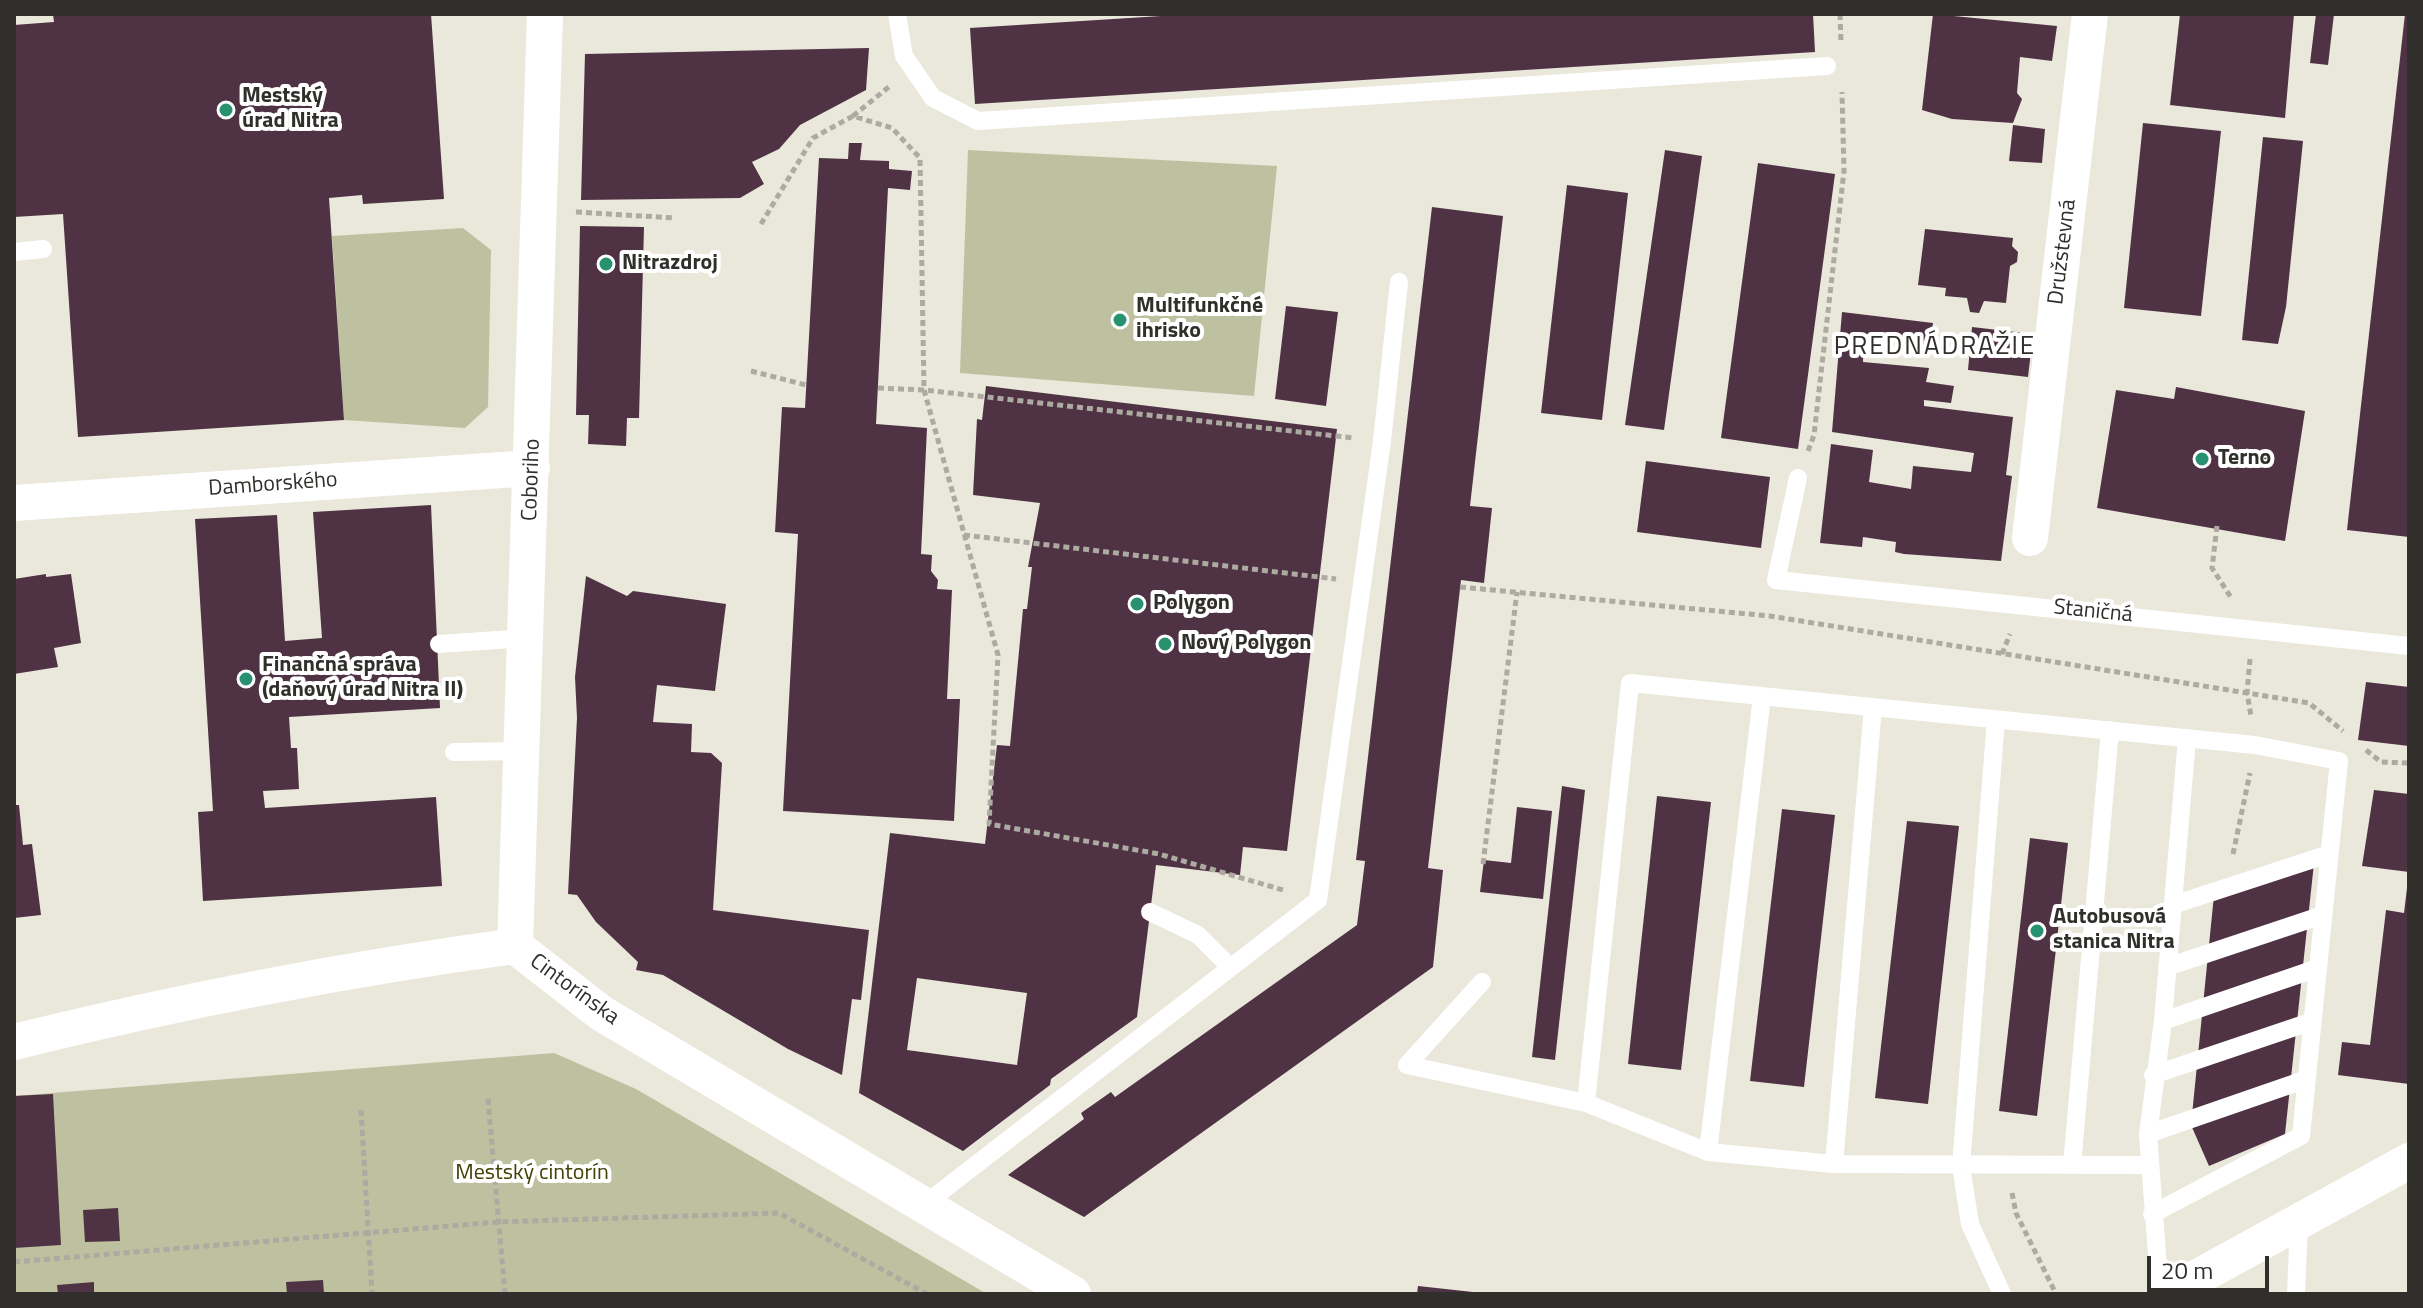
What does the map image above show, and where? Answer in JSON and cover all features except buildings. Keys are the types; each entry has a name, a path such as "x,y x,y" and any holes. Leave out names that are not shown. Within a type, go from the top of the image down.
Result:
{"street":[{"name":"Coboriho","path":"515,946 545,14"},
{"name":"Družstevná","path":"2030,538 2090,14"},
{"name":"Damborského","path":"14,503 532,468"},
{"name":"Cintorínska","path":"14,1042 145,1009 354,968 515,946 601,1013 1073,1294"},
{"path":"2167,1294 2409,1161"}],"lane":[{"path":"897,14 904,56 933,98 978,121 1834,71"},
{"path":"14,252 43,249"},
{"path":"925,1204 1318,900 1382,441 1399,282"},
{"name":"Staničná","path":"1798,478 1776,580 2409,646"},
{"path":"439,644 526,638"},
{"path":"1586,1103 1630,683 2255,745 2339,761 2301,1136 2152,1214"},
{"path":"1708,1152 1762,696"},
{"path":"1834,1164 1873,707"},
{"path":"1996,719 1961,1166 1970,1224 2002,1294"},
{"path":"2072,1165 2110,730"},
{"path":"2160,1294 2148,1134 2153,1075 2163,1021 2187,738"},
{"path":"454,752 522,751"},
{"path":"2173,905 2329,854"},
{"path":"1150,912 1198,935 1230,967"},
{"path":"2167,967 2323,915"},
{"path":"2163,1021 2318,968"},
{"path":"1482,982 1407,1065 1586,1103 1708,1152 1834,1164 2149,1165"},
{"path":"2153,1075 2313,1021"},
{"path":"2148,1134 2307,1079"},
{"path":"2296,1294 2299,1222"}],"path":[{"path":"1840,14 1841,45"},
{"path":"1814,435 1844,171 1834,71"},
{"path":"761,224 813,138 853,116 890,86"},
{"path":"853,116 892,128 920,158 924,390 998,655 989,824 1159,854 1318,900"},
{"path":"539,212 675,218"},
{"path":"751,371 806,385"},
{"path":"878,388 924,390 1382,441"},
{"path":"964,535 1361,582"},
{"path":"1460,587 1770,616 2309,703 2345,732"},
{"path":"1483,864 1517,592"},
{"path":"2357,742 2381,762 2409,763"},
{"path":"488,1099 505,1294"},
{"path":"361,1110 372,1294"},
{"path":"2007,1165 2016,1213 2056,1294"},
{"path":"14,1262 498,1222 779,1213 927,1294"}],"green space":[{"path":"968,150 1277,166 1254,396 960,373"},
{"path":"463,228 491,250 488,407 465,428 344,420 332,236"},
{"name":"Mestský cintorín","path":"554,1053 636,1089 987,1294 14,1294 14,1096"}],"place":[{"name":"Mestský úrad Nitra","path":"226,110"},
{"name":"Nitrazdroj","path":"606,264"},
{"name":"Multifunkčné ihrisko","path":"1120,320"},
{"name":"Terno","path":"2202,459"},
{"name":"Polygon","path":"1137,604"},
{"name":"Nový Polygon","path":"1165,644"},
{"name":"Finančná správa (daňový úrad Nitra II)","path":"246,679"},
{"name":"Autobusová stanica Nitra","path":"2037,931"}],"district":[{"name":"PREDNÁDRAŽIE","path":"1935,348"}]}
